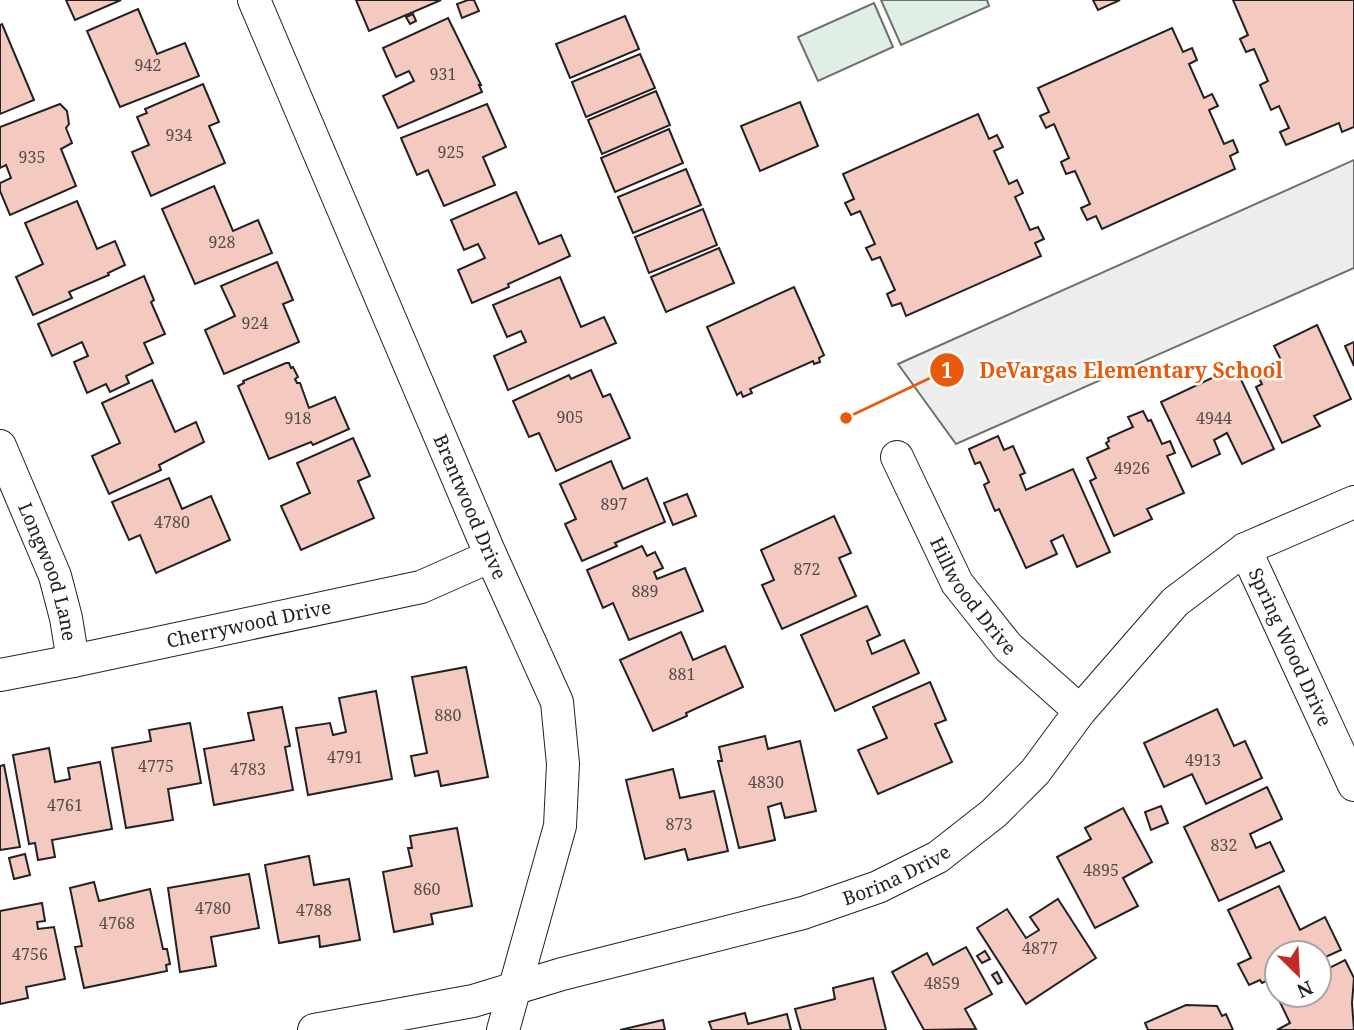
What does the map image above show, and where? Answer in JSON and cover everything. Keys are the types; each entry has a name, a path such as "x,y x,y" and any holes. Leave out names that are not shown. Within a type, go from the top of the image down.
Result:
{"street":[{"name":"Brentwood Drive","path":"254,0 491,556 557,702 563,764 560,826 503,1030"},
{"name":"Longwood Lane","path":"0,446 55,576 73,661"},
{"name":"Hillwood Drive","path":"897,457 957,583 1008,647 1080,710"},
{"name":"Borina Drive","path":"314,1030 473,1001 803,913 878,887 938,857 994,813 1035,772 1080,710 1175,602 1245,550 1354,502"},
{"name":"Spring Wood Drive","path":"1245,550 1354,785"},
{"name":"Cherrywood Drive","path":"0,675 421,587 491,556"}],"green space":[{"path":"881,0 987,0 989,6 901,45"},
{"path":"874,3 893,47 818,81 798,37"}],"shaded area":[{"path":"1354,160 1354,268 956,444 898,364"}],"building":[{"path":"66,0 121,0 75,20"},
{"path":"356,0 441,0 369,31"},
{"path":"474,0 479,11 462,18 457,4"},
{"path":"1093,0 1120,0 1098,10"},
{"path":"1233,0 1354,0 1354,127 1342,132 1339,123 1286,145 1280,132 1289,128 1279,106 1271,110 1260,85 1268,81 1254,49 1246,52 1240,39 1248,35"},
{"path":"138,9 157,54 185,43 199,76 120,107 87,31"},
{"path":"413,14 416,21 410,24 406,17"},
{"path":"625,16 639,49 570,78 556,44"},
{"path":"448,18 482,92 398,128 383,96 414,81 409,71 396,77 383,48"},
{"path":"2,24 34,100 0,114 0,25"},
{"path":"1172,28 1183,52 1192,48 1197,60 1189,64 1204,98 1212,94 1218,106 1209,110 1224,144 1233,140 1238,152 1230,156 1235,169 1102,229 1096,216 1087,220 1081,208 1090,204 1075,171 1066,174 1061,162 1069,158 1054,124 1046,128 1040,116 1049,112 1038,88"},
{"path":"640,54 655,88 586,117 572,82"},
{"path":"203,84 219,122 209,126 225,163 151,196 132,152 149,145 137,117 147,113 145,109"},
{"path":"656,91 670,125 602,154 588,120"},
{"path":"800,102 818,146 760,171 741,126"},
{"path":"60,104 67,111 69,124 66,128 72,143 61,149 76,186 10,215 0,191 0,183 11,178 6,165 0,168 0,127"},
{"path":"487,104 506,147 483,157 495,185 444,206 428,170 417,175 401,138"},
{"path":"978,114 989,139 997,135 1003,147 994,151 1009,184 1017,180 1023,193 1015,197 1030,230 1038,227 1044,239 1035,243 1041,256 906,316 901,303 892,306 887,294 895,290 880,257 872,260 866,248 875,244 860,211 851,215 845,203 854,199 843,174"},
{"path":"669,129 683,163 615,192 601,158"},
{"path":"686,169 701,205 633,233 618,197"},
{"path":"214,186 233,231 258,220 272,253 195,284 162,209"},
{"path":"516,192 539,244 561,235 570,256 472,303 458,270 485,258 478,244 464,250 451,220"},
{"path":"77,201 97,249 115,241 125,265 69,292 72,298 33,315 16,277 43,264 25,223"},
{"path":"703,209 717,245 649,273 635,237"},
{"path":"719,248 734,283 666,312 651,277"},
{"path":"277,262 293,300 283,304 299,342 224,374 205,330 235,316 221,286"},
{"path":"144,276 154,300 151,302 165,334 144,343 153,363 126,376 129,383 110,392 106,384 87,393 74,362 88,356 82,342 52,356 38,324"},
{"path":"560,277 581,327 604,317 616,343 508,390 494,356 526,342 521,331 507,337 493,305"},
{"path":"794,287 824,355 819,358 820,362 814,364 813,361 750,389 752,393 743,397 741,392 737,395 707,327"},
{"path":"1317,325 1351,399 1314,416 1320,426 1282,443 1256,387 1262,384 1256,372 1281,360 1274,346"},
{"path":"1354,342 1354,366 1345,346"},
{"path":"286,363 293,367 298,377 295,379 300,383 309,408 335,397 349,429 313,445 311,442 269,459 238,386 244,383 243,381"},
{"path":"1235,367 1274,449 1242,464 1227,433 1214,440 1220,454 1192,467 1161,402"},
{"path":"591,370 603,397 610,394 630,438 556,471 539,433 529,437 513,401 569,375 571,379"},
{"path":"152,380 175,432 196,422 204,442 159,465 161,470 109,494 92,456 120,443 102,403"},
{"path":"1143,411 1148,421 1151,420 1162,444 1170,441 1175,453 1167,456 1184,493 1147,509 1152,519 1114,536 1090,481 1096,478 1087,458 1109,448 1106,443 1108,438 1133,427 1128,417"},
{"path":"998,436 1004,450 1013,446 1025,473 1020,475 1026,490 1073,469 1110,552 1077,567 1063,535 1051,541 1057,554 1026,568 999,509 995,511 984,485 989,482 980,462 975,464 969,449"},
{"path":"353,438 370,476 358,481 374,518 301,550 281,506 310,493 297,463"},
{"path":"611,461 623,489 647,478 665,522 615,543 617,546 582,561 565,524 576,519 560,484"},
{"path":"169,478 182,509 211,496 230,540 156,573 140,535 129,540 112,502"},
{"path":"687,494 696,516 673,525 664,503"},
{"path":"834,516 851,553 839,558 856,596 782,629 762,585 774,580 761,550"},
{"path":"642,546 647,556 655,552 663,568 654,572 657,579 685,568 703,611 629,640 613,603 603,608 587,570"},
{"path":"867,606 880,635 867,641 872,654 904,640 919,673 835,711 801,635"},
{"path":"681,632 693,660 725,646 743,687 653,731 620,660"},
{"path":"466,667 488,777 441,786 438,771 415,776 411,756 427,753 412,677"},
{"path":"930,682 946,720 935,724 952,762 878,794 858,750 887,738 873,707"},
{"path":"376,691 392,779 308,795 296,728 330,723 333,735 346,732 339,698"},
{"path":"282,707 290,746 285,747 293,790 214,805 204,749 254,740 248,713"},
{"path":"1217,709 1234,746 1245,741 1262,778 1206,804 1192,774 1164,787 1144,743"},
{"path":"190,723 201,783 168,789 173,820 126,828 112,748 151,741 149,730"},
{"path":"765,736 768,749 800,741 816,811 785,818 781,803 768,807 775,840 739,848 718,761 722,761 719,747"},
{"path":"49,748 55,782 70,779 68,768 100,762 112,829 52,840 55,857 38,860 35,843 29,844 13,755"},
{"path":"4,765 20,847 0,850 0,766"},
{"path":"673,769 680,798 714,791 728,851 688,860 685,849 645,859 626,780"},
{"path":"1267,787 1282,819 1250,834 1256,848 1270,842 1284,871 1219,901 1184,827"},
{"path":"1161,806 1168,823 1151,830 1145,812"},
{"path":"1123,808 1152,862 1123,878 1138,906 1095,928 1057,857 1091,839 1085,828"},
{"path":"457,828 472,906 431,914 433,924 394,932 383,872 412,866 408,848 412,848 410,836"},
{"path":"25,854 30,875 14,879 9,858"},
{"path":"309,856 314,885 349,879 360,940 320,947 319,936 279,943 265,865"},
{"path":"249,874 259,928 211,937 216,966 180,972 168,888"},
{"path":"94,882 99,901 150,889 163,949 167,949 170,964 166,965 167,971 84,988 75,947 82,946 70,888"},
{"path":"1279,886 1300,930 1325,917 1341,950 1333,954 1333,939 1263,939 1263,983 1260,980 1249,985 1238,964 1251,958 1228,910"},
{"path":"1058,899 1096,958 1026,1004 977,928 1007,909 1026,938 1039,930 1030,917"},
{"path":"42,903 45,921 37,922 38,929 54,927 65,979 26,987 28,998 0,1004 0,911"},
{"path":"966,947 992,994 965,1009 976,1029 924,1030 892,972 927,953 933,965"},
{"path":"985,951 990,959 982,963 977,956"},
{"path":"1345,960 1354,978 1354,1030 1277,1030 1290,1023 1283,1009 1333,1009 1333,966"},
{"path":"997,972 1002,982 998,984 992,975"},
{"path":"873,978 886,1030 801,1030 795,1009 835,999 833,988"},
{"path":"1186,1005 1217,1006 1222,1016 1226,1014 1233,1030 1148,1030 1145,1023"},
{"path":"745,1013 748,1024 787,1014 791,1030 712,1030 709,1022"},
{"path":"663,1020 665,1030 620,1030"}],"place":[{"name":"DeVargas Elementary School","path":"846,418"}]}
